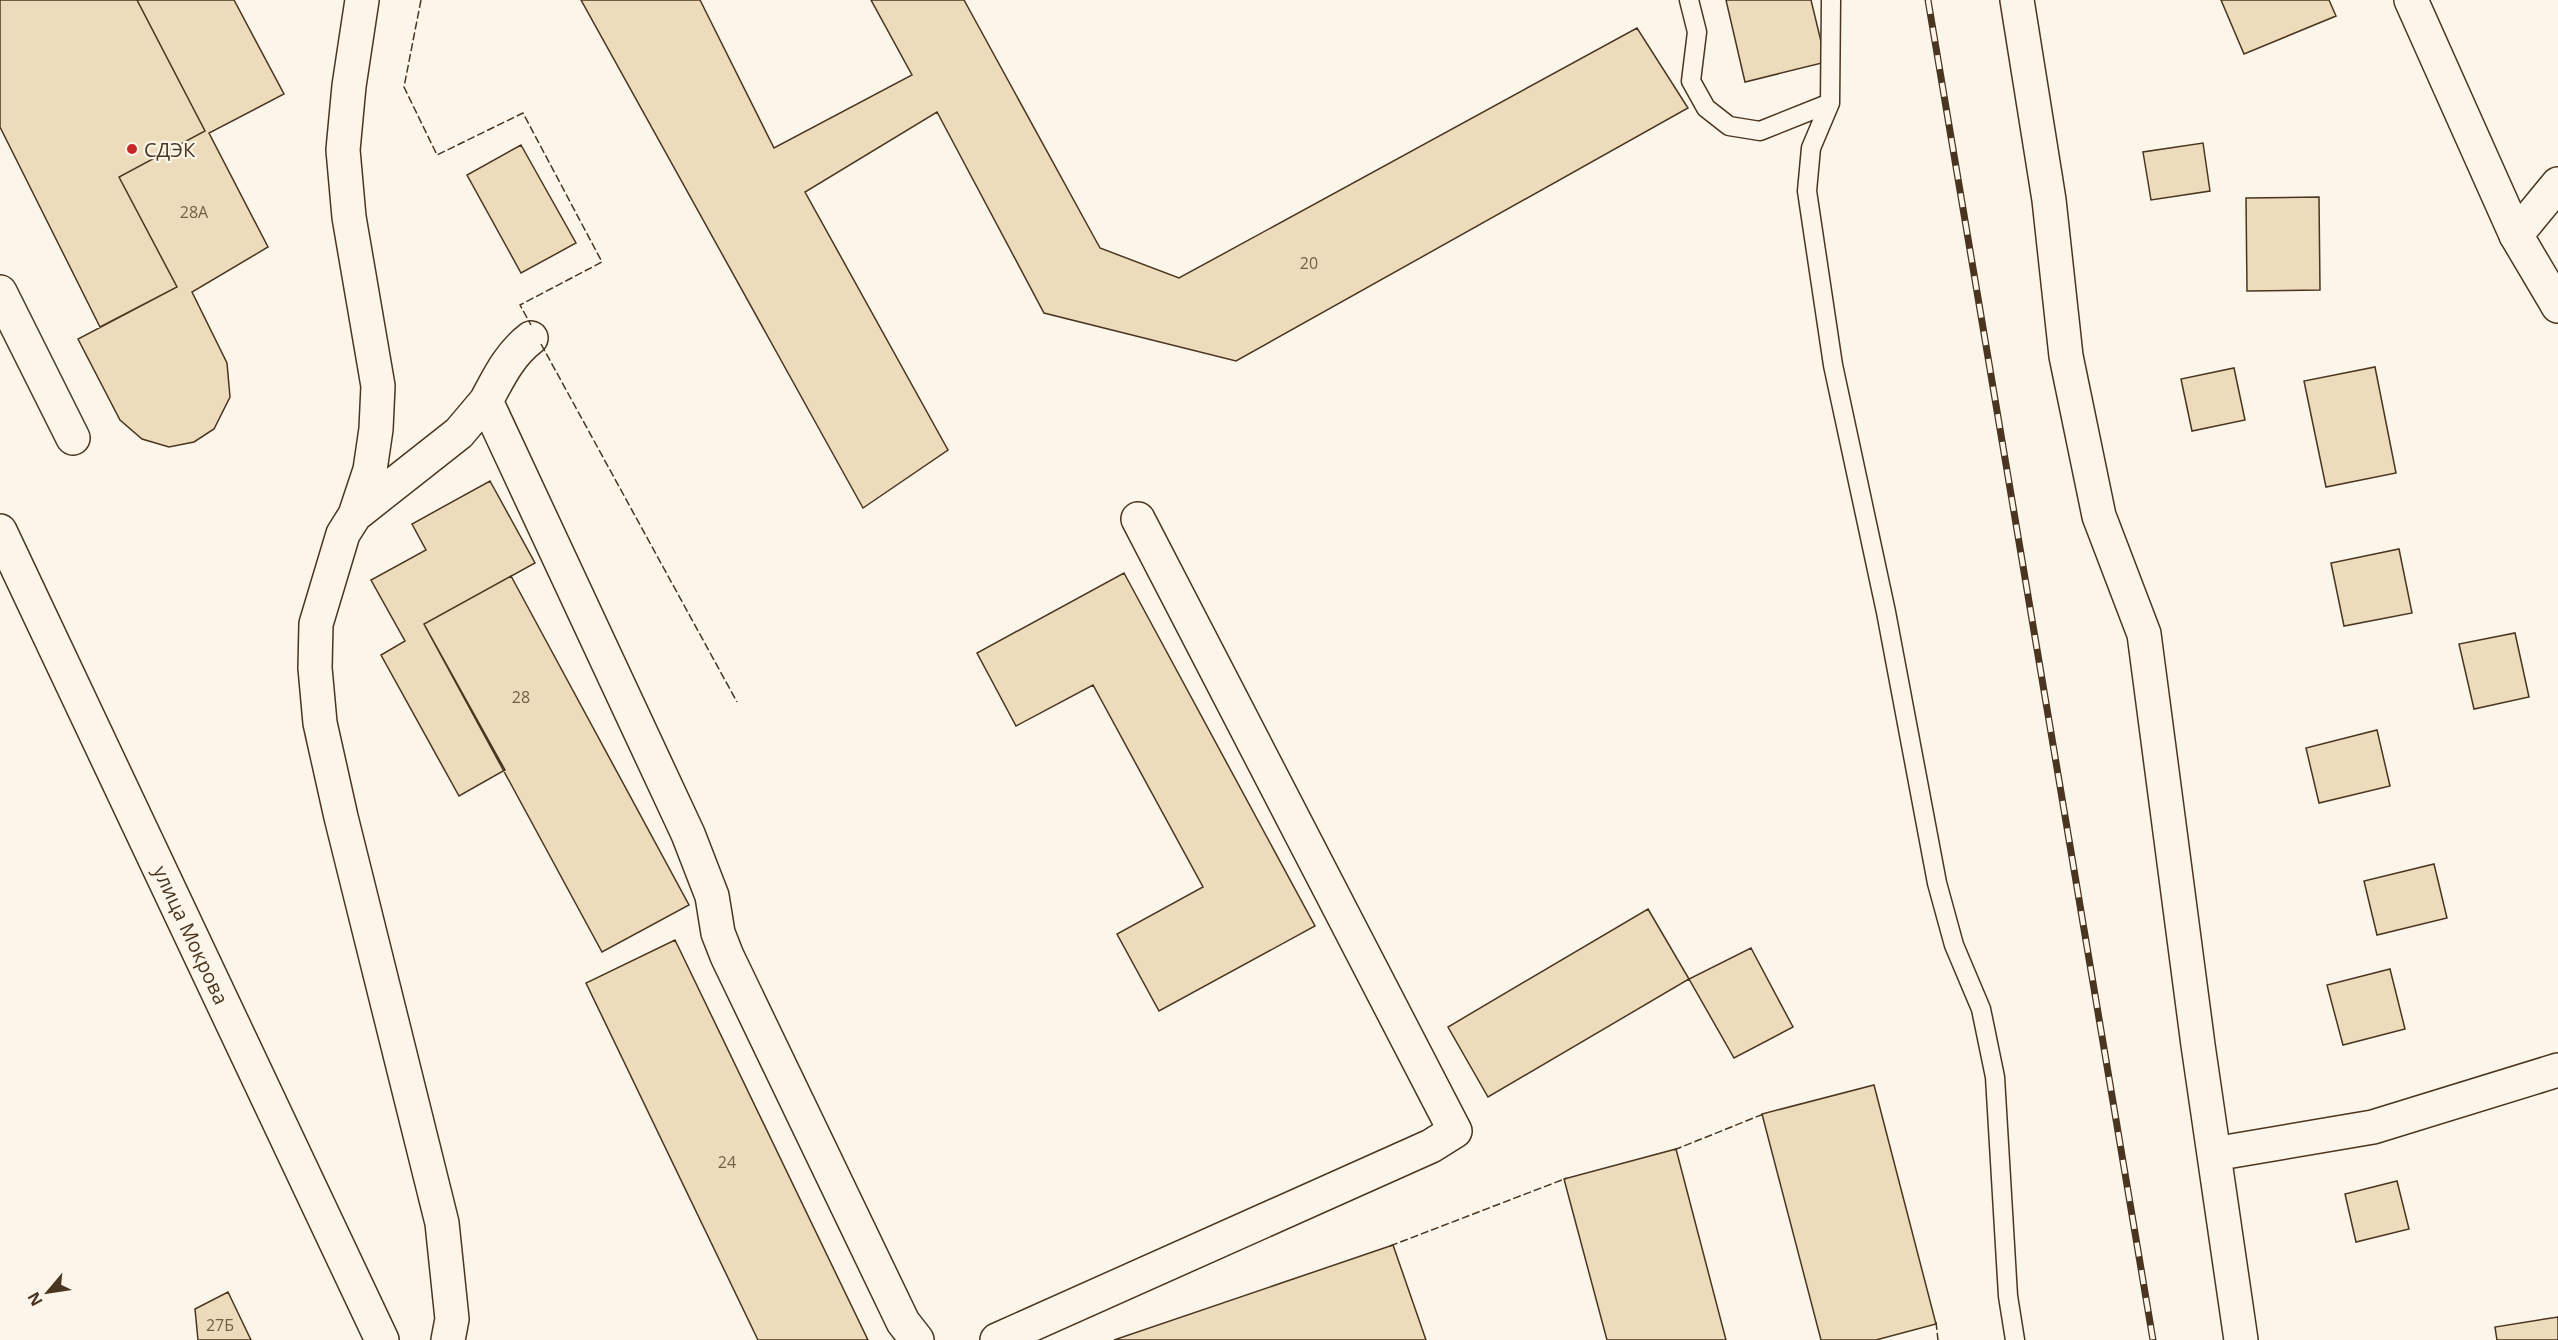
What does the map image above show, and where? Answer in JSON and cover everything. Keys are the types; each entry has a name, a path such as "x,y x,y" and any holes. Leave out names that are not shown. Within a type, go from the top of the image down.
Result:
{"street":[{"path":"362,0 349,86 343,150 349,217 378,386 370,470 355,515 343,534 316,624 315,668 320,723 442,1223 452,1319 448,1340"},
{"path":"2017,0 2049,200 2066,356 2098,516 2144,634 2241,1340"},
{"path":"2411,0 2517,235 2558,306"},
{"path":"2517,235 2558,184"},
{"path":"0,292 73,438"},
{"path":"355,515 459,433 486,401 504,366 517,349 531,338"},
{"path":"486,401 688,834 712,896 718,933 727,956 903,1322 918,1340"},
{"path":"997,1340 1431,1146 1455,1131 1138,519"},
{"name":"улица Мокрова","path":"0,531 382,1340"},
{"path":"2214,1154 2373,1127 2558,1070"}],"lane":[{"path":"1689,0 1696,32 1691,81 1706,108 1729,126 1760,131 1830,103"},
{"path":"1831,0 1830,103 1811,148 1808,203 1833,365 1886,612 1937,883 1954,945 1981,1009 1995,1077 2007,1274 2015,1340"}],"building":[{"path":"0,0 137,0 205,131 119,177 177,287 100,327 0,127"},
{"path":"137,0 234,0 284,94 209,133 268,247 192,292 227,363 230,397 214,429 194,442 169,447 142,439 120,420 78,339 177,287 119,177 205,131"},
{"path":"581,0 700,0 774,148 912,75 871,0 964,0 1100,248 1179,278 1637,28 1688,108 1236,361 1044,313 937,112 805,192 948,450 863,508"},
{"path":"1726,0 1811,0 1826,62 1745,82"},
{"path":"2221,0 2329,0 2336,16 2244,54"},
{"path":"2203,143 2210,191 2151,200 2143,152"},
{"path":"521,145 576,243 521,273 467,175"},
{"path":"2319,197 2320,290 2247,291 2246,198"},
{"path":"2375,367 2396,473 2326,487 2304,381"},
{"path":"2234,368 2245,420 2192,431 2181,379"},
{"path":"490,481 535,563 424,624 505,770 459,796 381,655 405,641 371,580 426,550 412,524"},
{"path":"2399,549 2412,613 2344,626 2331,563"},
{"path":"1124,573 1315,926 1159,1011 1117,934 1203,887 1093,685 1016,726 977,653"},
{"path":"511,576 689,905 602,952 424,624"},
{"path":"2515,633 2529,697 2474,709 2459,644"},
{"path":"2377,730 2390,786 2319,803 2306,748"},
{"path":"2434,864 2447,918 2377,935 2364,881"},
{"path":"1648,909 1689,979 1488,1097 1448,1027"},
{"path":"675,940 868,1340 758,1340 586,983"},
{"path":"1751,948 1793,1027 1734,1058 1689,979"},
{"path":"2390,969 2405,1029 2343,1045 2327,985"},
{"path":"1874,1085 1936,1324 1876,1340 1821,1340 1762,1114"},
{"path":"1676,1149 1726,1340 1607,1340 1564,1179"},
{"path":"2397,1181 2409,1229 2356,1242 2345,1194"},
{"path":"1393,1245 1426,1340 1114,1340"},
{"path":"228,1292 251,1340 198,1340 195,1309"},
{"path":"2558,1317 2558,1340 2497,1340 2495,1327"}],"railway":[{"path":"1928,0 2153,1340"}],"fence":[{"path":"421,0 404,87 437,155 523,113 602,262 520,305 531,325"},
{"path":"541,344 737,702"},
{"path":"1674,1150 1766,1113"},
{"path":"1390,1246 1567,1178"},
{"path":"1936,1322 1938,1340"}],"place":[{"name":"СДЭК","path":"132,149"}]}
